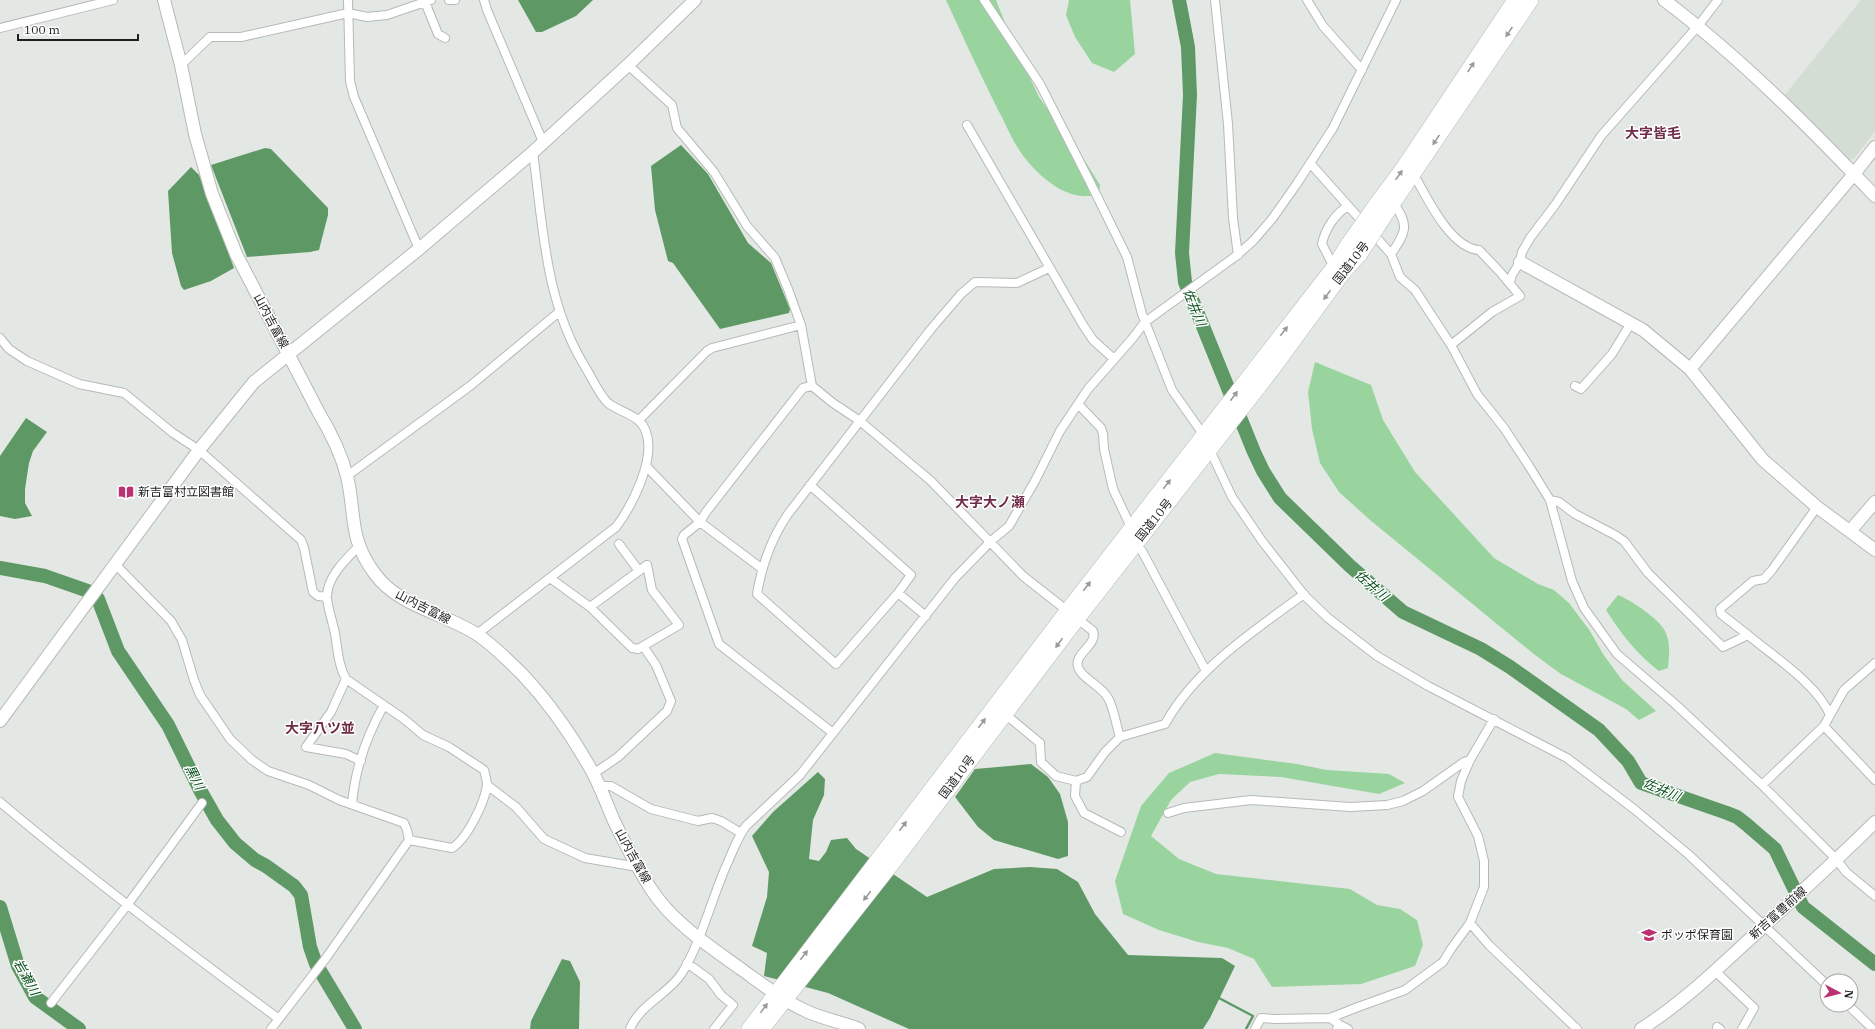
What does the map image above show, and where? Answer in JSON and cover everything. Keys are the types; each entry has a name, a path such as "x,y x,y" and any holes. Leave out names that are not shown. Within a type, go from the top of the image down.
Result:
{"highway":[{"name":"国道10号","path":"749,1029 782,993 885,861 1211,432 1360,254 1404,167 1514,0"},
{"name":"国道10号","path":"1265,366 1349,243 1385,207 1413,174 1531,0"},
{"name":"国道10号","path":"885,861 1005,714 1072,614 1210,450 1211,432"},
{"name":"国道10号","path":"762,1029 782,993"}],"street":[{"path":"0,28 113,0"},
{"name":"山内吉富線","path":"164,0 181,65 195,134 212,194 236,254 333,437 347,476 353,526 359,546 375,575 393,592 477,634 501,654 547,701 570,733 593,774 638,867 652,891 672,914 699,938 782,993 807,1012 859,1029"},
{"path":"348,0 350,81 354,98 419,249"},
{"path":"449,0 455,0"},
{"path":"484,0 543,142"},
{"path":"0,721 199,450 254,382 419,249 533,152 628,65 695,0"},
{"path":"984,0 1040,84 1123,246 1144,322 1176,397 1211,432"},
{"path":"1215,0 1228,124 1235,238 1238,255"},
{"path":"1307,0 1323,26 1340,47 1362,70"},
{"path":"630,1029 646,1007 681,975 699,938 714,893 741,832 800,775 955,578 991,541 1009,526 1035,481 1060,431 1088,389 1141,328 1144,322 1238,255 1253,241 1272,219 1296,186 1333,128 1396,0"},
{"path":"1664,0 1698,26 1751,73 1875,196"},
{"path":"1510,282 1512,275 1520,262 1522,252 1530,238 1555,205 1602,136 1698,26 1718,0"},
{"path":"181,65 210,38 241,37 348,13 367,17 387,15 428,1 438,34 445,38"},
{"path":"628,65 672,105 677,128 714,172 747,226 775,258 801,325 812,386 833,403 860,421 931,480 1024,576 1072,614 1094,634 1092,640 1078,659 1078,666 1082,673 1100,688 1109,698 1120,737"},
{"path":"968,125 1049,268 1093,340 1114,359"},
{"path":"1690,369 1875,147"},
{"path":"477,634 616,527 626,513 646,466 648,445 646,431 639,420 608,403 570,341 559,312 548,265 533,152"},
{"path":"1310,163 1391,254 1400,277 1415,290 1451,345 1477,394 1515,445 1550,500 1572,581 1584,608 1617,654 1674,703 1762,785 1837,860 1846,872 1875,896"},
{"path":"1413,174 1437,216 1445,226 1454,236 1472,250 1479,250 1510,282 1520,296 1492,312 1451,345"},
{"path":"1334,267 1322,244 1323,236 1338,212 1348,206"},
{"path":"1385,207 1401,214 1405,225 1397,245 1391,254"},
{"path":"1520,262 1632,323 1658,341 1690,369 1763,460 1818,507 1851,530 1875,550"},
{"path":"810,485 911,575 898,593 836,664 757,594 761,568 784,519 810,485 931,329 968,286 975,282 1017,283 1033,277 1049,268"},
{"path":"347,476 470,386 559,312"},
{"path":"1575,386 1581,389 1612,354 1632,323"},
{"path":"639,420 706,351 712,348 801,325"},
{"path":"0,338 9,349 27,361 79,384 124,394 173,433 199,450 301,540 313,592 318,596 327,597"},
{"path":"812,386 803,388 706,512 700,522 684,535 682,539 719,644 833,733"},
{"path":"1078,405 1101,428 1113,489 1128,521"},
{"path":"1210,450 1232,497 1262,541 1304,594 1328,618 1377,656 1428,686 1567,758 1610,790 1682,849 1819,978"},
{"path":"646,466 700,522 761,568"},
{"path":"1550,500 1559,502 1575,514 1615,535 1624,542 1648,572 1723,647 1748,635"},
{"path":"1851,530 1875,502"},
{"path":"1818,507 1764,579 1753,581 1720,609 1721,614 1802,680 1820,698 1830,714"},
{"path":"619,544 638,571"},
{"path":"359,546 337,571 327,597 335,631 340,668 346,679 404,719 423,736 449,747 484,770 487,784 479,811 460,843 452,848 409,840"},
{"path":"1142,551 1206,670"},
{"path":"115,564 171,621 182,640 200,695 238,748 268,771 309,785 352,804 404,823 407,830 409,840 326,958 271,1029"},
{"path":"550,578 590,607 632,648 638,649 678,625 652,590 647,565 590,607"},
{"path":"898,593 926,616"},
{"path":"1005,714 1040,743 1041,762 1056,776 1076,781 1087,777 1105,752 1120,737 1165,724 1174,708 1206,670 1304,594"},
{"path":"593,774 618,757 667,711 671,701 656,665 643,646"},
{"path":"1762,785 1824,726 1844,690 1875,663"},
{"path":"346,679 330,712 306,747 346,754 361,761"},
{"path":"352,804 354,786 372,725 384,705"},
{"path":"1255,1029 1261,1018 1330,1018 1358,1006 1405,990 1443,962 1470,923 1484,887 1484,861 1478,836 1458,797 1461,781 1470,760 1494,719"},
{"path":"1824,726 1875,780"},
{"path":"1168,813 1184,808 1251,800 1350,807 1387,804 1403,801 1423,791 1464,762 1470,760"},
{"path":"1076,781 1075,796 1084,813 1121,832"},
{"path":"487,784 516,807 544,839 584,858 638,867"},
{"path":"598,786 612,786 651,809 698,822 712,818 721,821 741,832"},
{"path":"0,802 49,844 279,1018"},
{"path":"51,1003 128,904 202,804"},
{"name":"新吉富豊前線","path":"1641,1029 1668,1011 1714,971 1837,860 1875,822"},
{"path":"1470,923 1489,945 1577,1029"},
{"path":"686,963 709,979 721,995 733,1005 714,1029"},
{"path":"1714,971 1754,1008 1742,1029"},
{"path":"1856,1013 1872,1029"},
{"path":"1330,1018 1338,1027 1348,1029"}],"shaded area":[{"path":"518,0 593,0 576,16 542,32 536,32"},
{"path":"946,0 996,0 1009,33 1039,97 1085,161 1100,185 1099,193 1087,196 1076,195 1064,191 1042,176 1024,157 1012,139"},
{"path":"1069,0 1130,0 1135,54 1114,72 1092,63 1075,37 1066,15"},
{"path":"1861,0 1875,0 1875,131 1854,159 1849,160 1844,157 1784,96"},
{"path":"681,145 708,174 748,243 771,263 790,309 789,313 720,329 673,263 668,261 655,210 651,166"},
{"path":"265,148 271,149 328,208 328,215 319,250 247,257 211,165"},
{"path":"191,167 199,175 234,268 211,281 184,290 181,286 172,253 168,191"},
{"path":"1315,362 1371,385 1383,420 1415,472 1494,558 1538,584 1554,590 1569,603 1590,631 1603,654 1622,680 1656,711 1639,720 1626,709 1561,674 1535,655 1370,520 1339,492 1320,463 1312,429 1308,392"},
{"path":"26,418 47,432 33,451 29,463 25,489 25,503 32,516 15,519 0,516 0,456"},
{"path":"1618,595 1644,610 1662,626 1667,636 1669,645 1668,668 1659,671 1644,658 1630,643 1612,619 1606,610"},
{"path":"1215,753 1297,764 1327,770 1389,774 1405,783 1379,794 1281,777 1219,774 1190,782 1171,800 1151,836 1179,859 1216,874 1350,889 1377,905 1400,909 1417,920 1423,945 1415,966 1361,984 1272,987 1254,959 1228,948 1198,942 1159,930 1123,914 1115,881 1141,806 1169,773"},
{"path":"1031,764 1048,777 1060,794 1068,822 1068,856 1058,859 994,840 978,827 955,797 975,769"},
{"path":"818,772 825,779 824,795 813,820 809,859 819,861 826,852 831,840 847,838 856,849 927,897 994,869 1030,867 1057,869 1078,882 1095,914 1128,955 1222,958 1235,966 1210,1018 1203,1029 909,1029 828,993 764,976 767,953 752,946 767,897 769,872 752,836 773,812"},
{"path":"562,959 570,961 580,982 579,1029 530,1029 531,1021"}],"waterway":[{"name":"佐井川","path":"1179,0 1188,47 1190,95 1182,253 1185,282 1254,452 1263,471 1280,498 1350,566 1403,612 1481,649 1510,667 1599,730 1628,761 1641,783 1727,813 1737,817 1746,824 1775,849 1803,907 1875,964"},
{"name":"黒川","path":"0,568 45,576 88,591 98,599 118,651 168,725 200,790 217,820 235,843 255,860 294,886 301,895 310,947 316,964 355,1029"},
{"name":"岩瀬川","path":"0,907 18,966 35,997 79,1029"},
{"path":"1217,997 1253,1016 1246,1029"}],"place":[{"name":"新吉富村立図書館","path":"126,492"},
{"name":"ポッポ保育園","path":"1649,935"}],"district":[{"name":"大字皆毛","path":"1653,133"},
{"name":"大字大ノ瀬","path":"990,502"},
{"name":"大字八ツ並","path":"320,728"}]}
